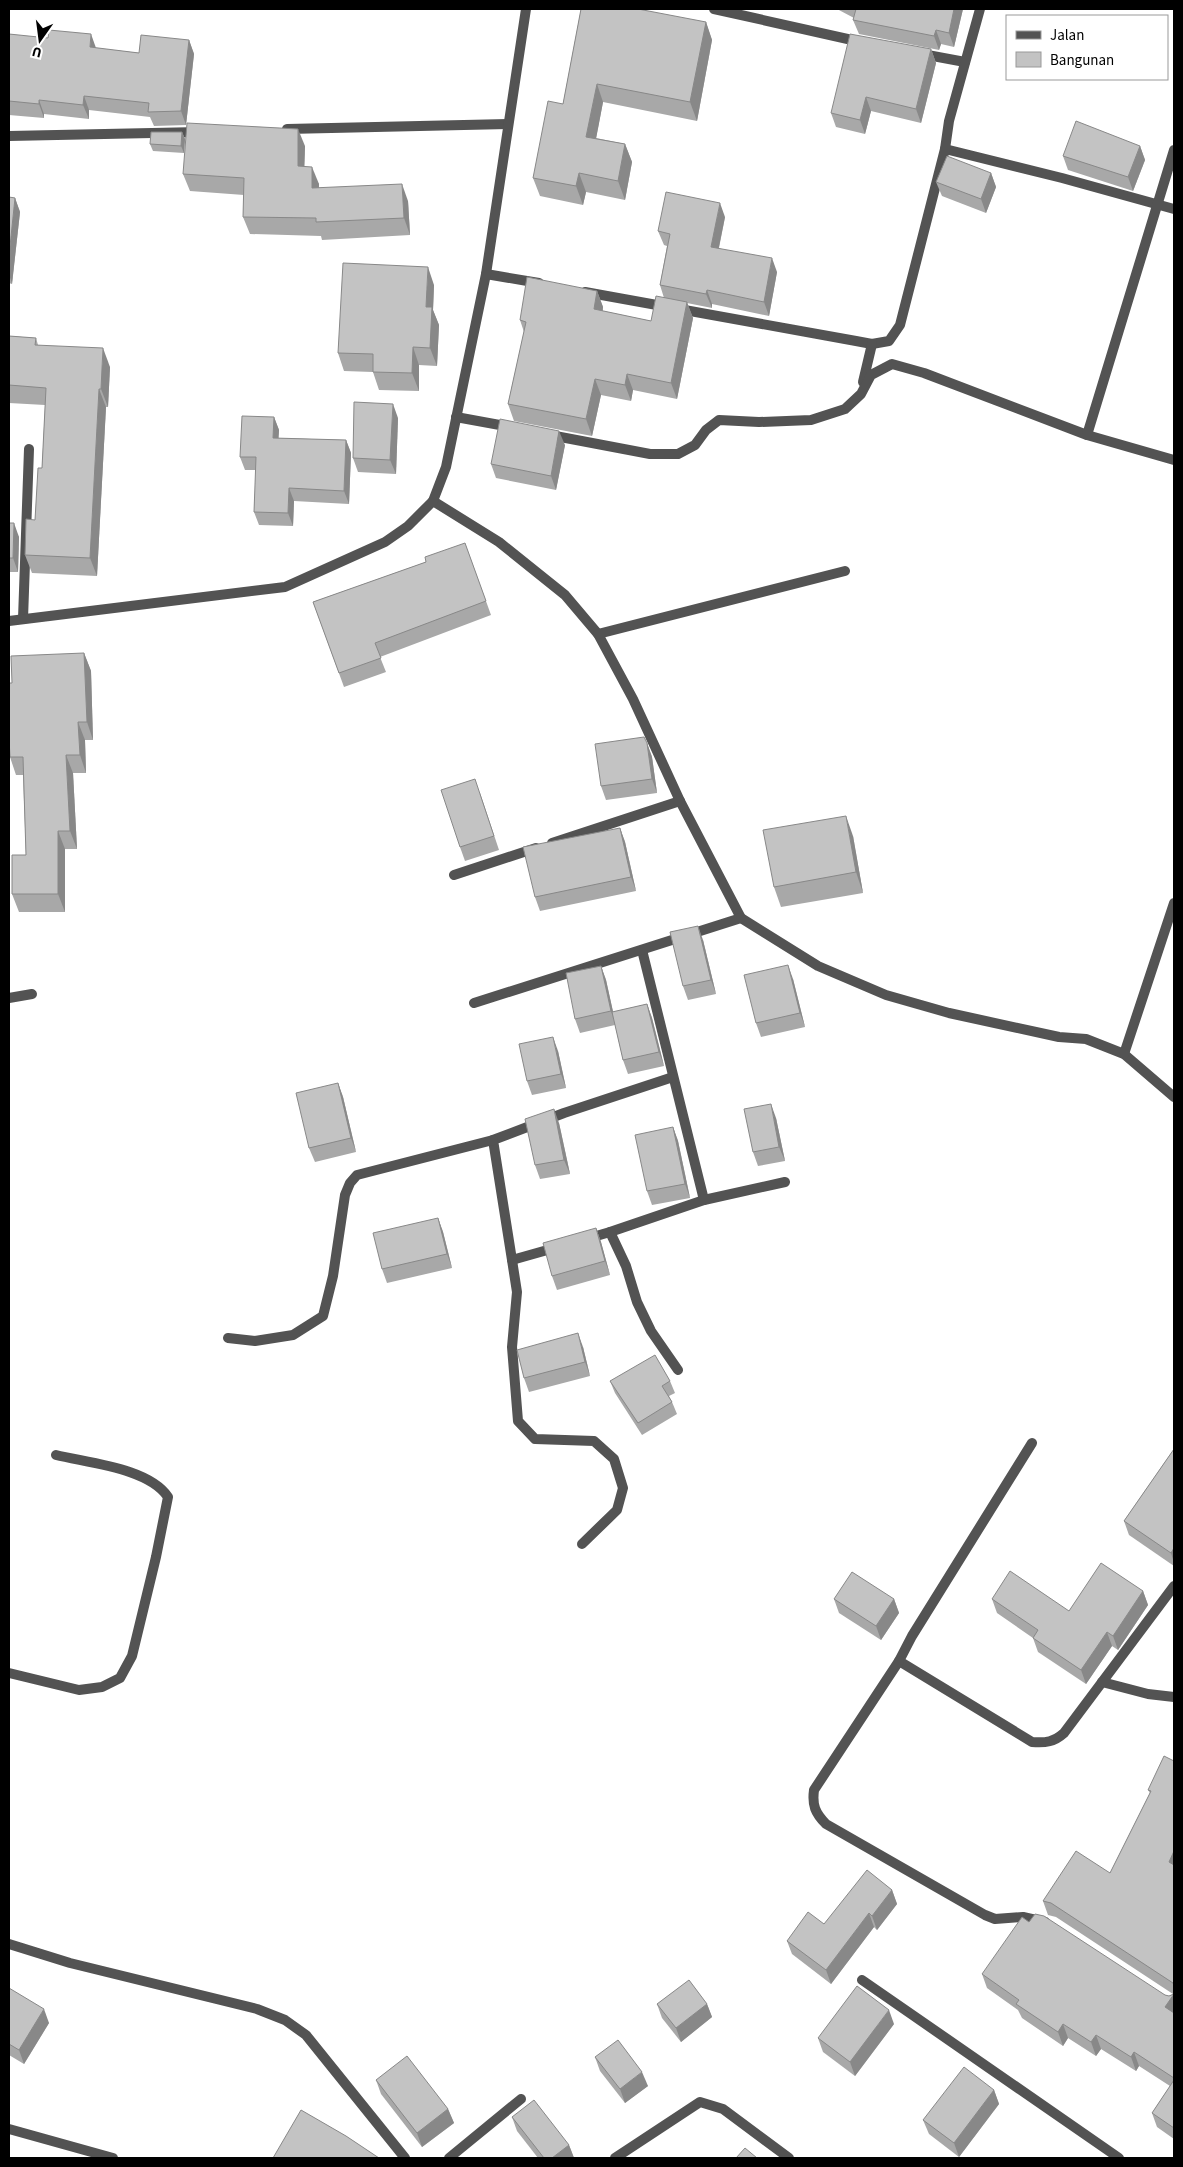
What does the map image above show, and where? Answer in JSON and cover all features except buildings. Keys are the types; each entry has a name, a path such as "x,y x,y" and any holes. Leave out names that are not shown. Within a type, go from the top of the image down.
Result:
{"street":[{"path":"9,621 285,587 384,542 408,526 433,501 446,467 486,274 526,9"},
{"path":"714,9 872,44"},
{"path":"573,290 872,344 889,341 900,325 945,149 949,121 980,9"},
{"path":"909,51 965,62"},
{"path":"278,130 508,124"},
{"path":"9,136 208,131"},
{"path":"945,149 1062,178 1174,209"},
{"path":"1087,435 1174,150"},
{"path":"486,274 554,286"},
{"path":"861,394 872,344"},
{"path":"543,434 650,454 678,454 695,445 706,430 719,420 759,422 811,420 845,409 861,394 870,375 892,364 924,373 1087,435 1174,460"},
{"path":"456,417 524,430"},
{"path":"23,619 29,449"},
{"path":"433,501 499,542 565,595 598,634 634,699 680,801 741,918 818,966 886,996 958,1015 1059,1036 1086,1039 1124,1054 1174,1097"},
{"path":"598,634 845,572"},
{"path":"454,874 680,801"},
{"path":"1124,1054 1174,903"},
{"path":"474,1003 741,918"},
{"path":"642,950 704,1200"},
{"path":"9,998 32,994"},
{"path":"228,1338 256,1342 293,1335 323,1316 333,1276 345,1195 350,1183 357,1175 492,1140 564,1113 673,1077"},
{"path":"492,1140 516,1292 512,1347 518,1420 535,1439 594,1441 614,1459 623,1488 617,1510 582,1544"},
{"path":"512,1260 610,1232 704,1200 785,1182"},
{"path":"610,1232 626,1266 637,1302 651,1331 678,1370"},
{"path":"1032,1443 912,1636 899,1662 814,1790 813,1799 815,1810 826,1824 985,1915 995,1919 1023,1917 1052,1923"},
{"path":"9,1673 78,1690 102,1688 120,1678 132,1656 156,1557 168,1497 162,1488 141,1475 56,1455"},
{"path":"899,1662 1032,1742 1045,1743 1056,1740 1174,1586"},
{"path":"1102,1682 1148,1694 1174,1697"},
{"path":"9,1944 70,1963 257,2008 285,2020 306,2035 406,2158"},
{"path":"862,1980 1119,2158"},
{"path":"450,2158 521,2099"},
{"path":"615,2158 700,2102 722,2109 789,2158"},
{"path":"9,2129 113,2158"}]}
